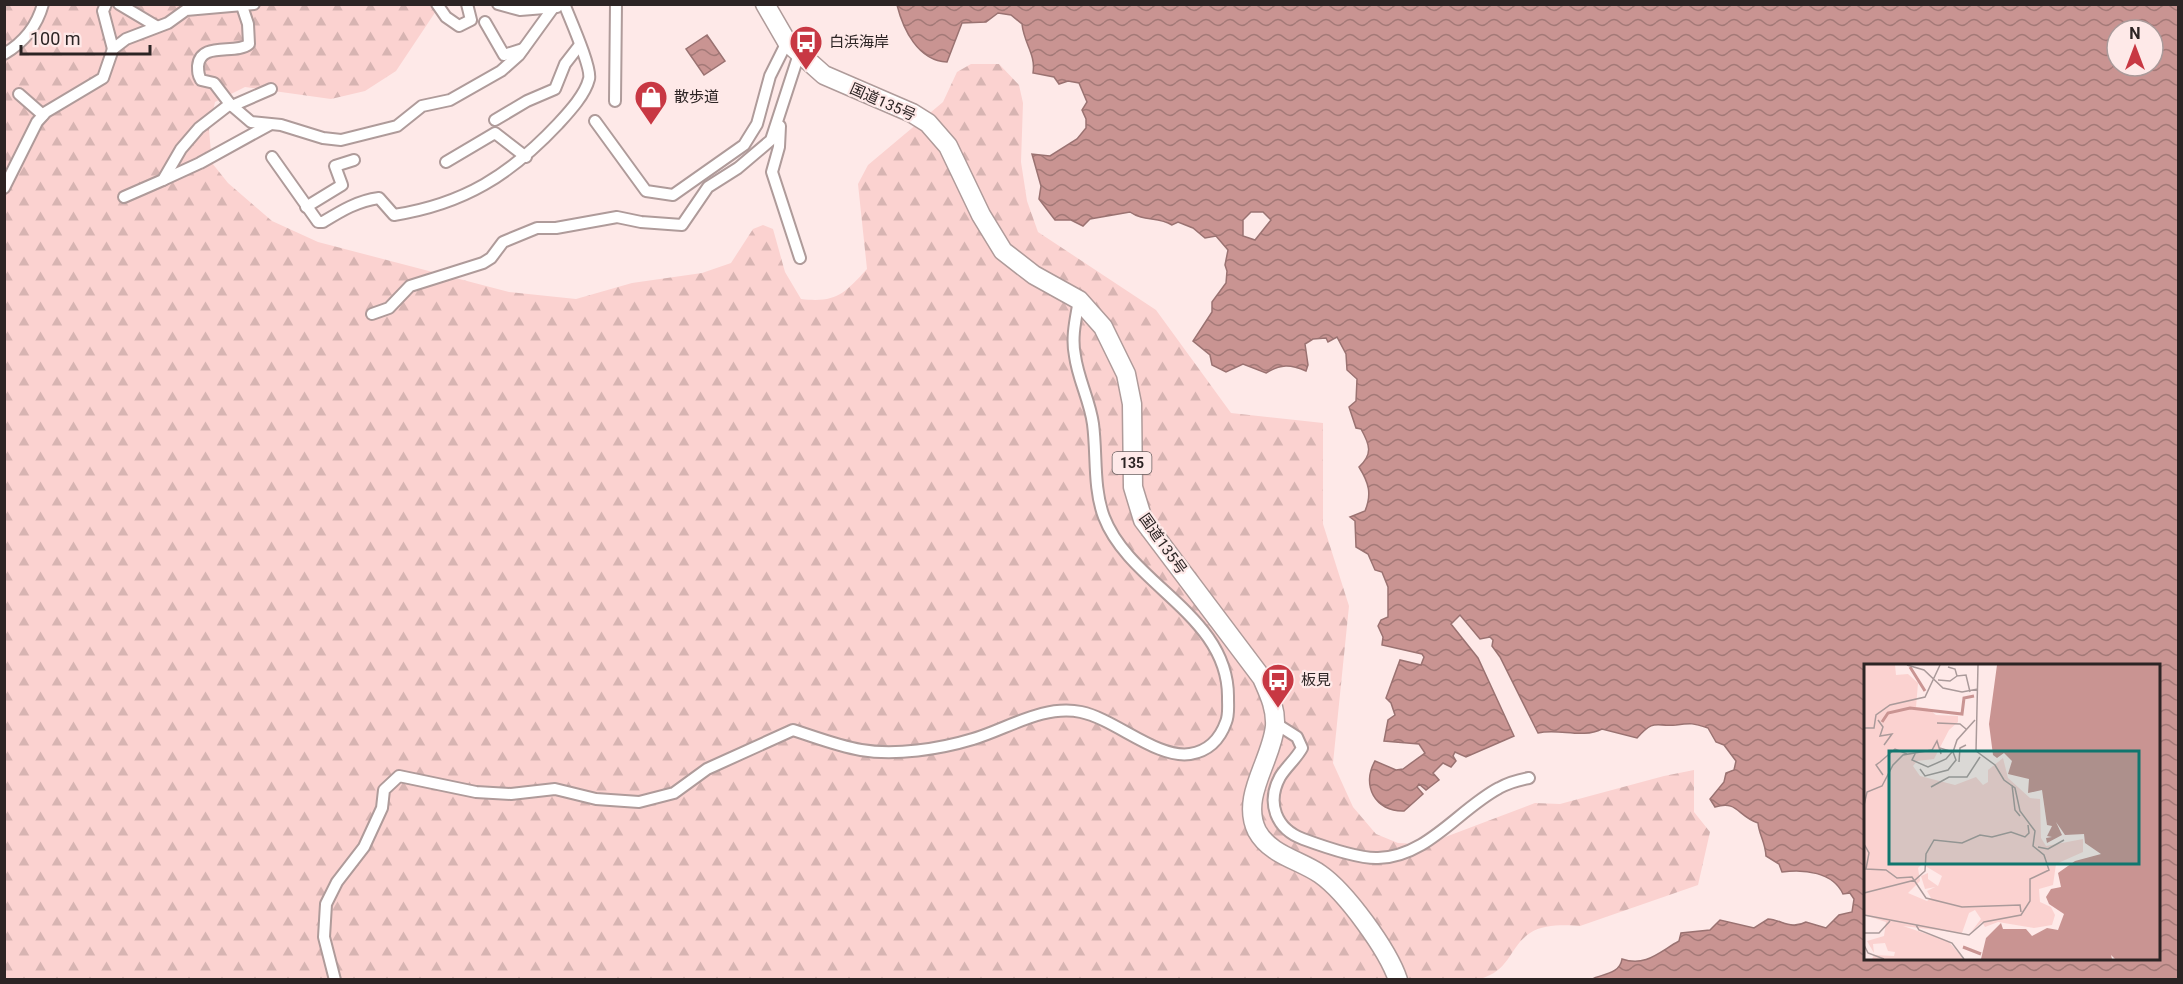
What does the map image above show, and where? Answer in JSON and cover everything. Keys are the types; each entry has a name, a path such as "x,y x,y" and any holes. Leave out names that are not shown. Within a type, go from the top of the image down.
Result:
{"highway":[{"name":"国道135号","path":"765,4 793,48 834,80 912,113 928,123 948,146 986,225 1003,251 1034,275 1079,300 1104,327 1126,374 1132,404 1133,487 1143,520 1262,678 1272,701 1275,723 1269,750 1254,794 1252,816 1258,832 1280,854 1319,874 1335,886 1354,908 1398,980"}],"street":[{"path":"4,54 18,46 30,32 43,4"},
{"path":"106,4 103,11 113,49"},
{"path":"119,4 156,26"},
{"path":"4,188 31,132 43,115 103,78 113,49 126,39 168,23 185,7 254,4"},
{"path":"437,4 446,17 459,26 471,20 467,4"},
{"path":"272,157 318,222 323,222 351,205 379,198 394,215 407,213 459,198 514,168 570,111 586,86 590,73 567,5 553,8 513,7 498,4"},
{"path":"615,101 616,4"},
{"path":"242,6 248,24 249,44 245,47 213,51 199,59 198,74 201,80 214,83 231,105 251,122 281,125 323,138 341,140 397,126 422,106 450,100 501,71 523,49 553,8"},
{"path":"485,22 504,55 523,49"},
{"path":"495,120 526,101 555,89 565,64 579,46"},
{"path":"793,48 779,120 779,147 772,172 800,258"},
{"path":"595,121 631,174 646,191 658,195 673,195 735,152 751,135 770,76 793,48"},
{"path":"163,180 181,149 199,128 231,105 270,89"},
{"path":"19,94 43,115"},
{"path":"372,314 389,309 410,286 483,263 491,258 503,242 523,231 561,227 603,218 682,225 708,187 768,144 779,120"},
{"path":"124,197 184,172 269,125"},
{"path":"446,162 495,133 526,157"},
{"path":"306,207 342,184 335,166 354,160"},
{"path":"335,980 324,937 326,904 337,882 364,847 381,808 384,790 399,776 476,792 511,794 555,789 596,799 639,802 675,793 707,769 793,730 862,750 906,750 972,740 1044,713 1066,710 1099,718 1175,753 1190,754 1206,748 1221,737 1228,717 1228,692 1221,656 1194,620 1117,542 1104,516 1097,483 1093,422 1075,356 1073,336 1079,300"},
{"path":"1275,723 1297,737 1302,748 1276,785 1273,801 1276,817 1281,826 1290,834 1306,840 1377,858 1413,848 1450,825 1496,789 1529,778"}],"green space":[{"path":"5,5 440,5 396,71 365,91 331,99 245,87 215,102 209,130 212,163 228,183 272,221 318,242 509,292 576,299 632,283 702,273 731,263 753,229 763,225 773,229 785,272 801,299 823,300 838,295 852,285 867,269 858,184 868,165 943,102 957,72 971,64 999,64 1019,85 1023,103 1021,162 1027,201 1038,232 1156,310 1231,413 1323,423 1323,524 1349,606 1333,763 1353,807 1376,834 1398,843 1417,844 1440,839 1535,803 1560,804 1694,770 1694,812 1710,832 1698,885 1580,926 1555,926 1536,930 1523,939 1498,970 1480,979 5,980"}],"water":[{"path":"897,5 2178,5 2178,979 1592,979 1614,971 1621,964 1622,959 1645,960 1679,941 1681,933 1710,930 1720,920 1754,928 1768,919 1791,925 1806,922 1826,928 1839,915 1852,912 1854,899 1850,893 1843,894 1832,881 1817,874 1799,871 1782,872 1779,864 1766,856 1758,823 1733,807 1723,805 1715,807 1710,799 1724,782 1726,773 1734,770 1736,761 1724,745 1716,742 1708,728 1692,724 1655,725 1637,738 1602,729 1587,733 1538,733 1500,657 1492,646 1493,640 1490,637 1480,639 1460,615 1451,624 1478,658 1514,736 1466,757 1455,752 1453,756 1456,761 1451,767 1443,763 1433,773 1439,780 1426,790 1419,784 1417,787 1423,794 1404,811 1385,807 1378,802 1370,788 1371,770 1375,761 1396,770 1403,769 1425,753 1419,744 1384,741 1388,720 1395,715 1391,703 1386,698 1400,660 1421,665 1424,657 1422,654 1382,645 1383,637 1378,626 1381,620 1388,617 1388,587 1382,572 1375,570 1368,554 1356,547 1355,521 1350,517 1365,511 1367,505 1368,489 1359,467 1369,449 1361,429 1356,428 1349,407 1356,401 1357,379 1347,370 1346,354 1337,337 1328,342 1326,338 1313,339 1305,344 1308,365 1306,371 1286,366 1266,373 1243,364 1226,372 1212,365 1210,355 1193,341 1212,312 1212,302 1226,283 1225,265 1228,250 1216,236 1205,238 1193,228 1178,222 1172,225 1140,217 1130,212 1090,219 1083,226 1071,220 1055,220 1039,199 1041,186 1032,154 1050,156 1077,139 1086,128 1086,119 1082,110 1087,102 1079,83 1068,81 1059,84 1054,77 1033,73 1033,60 1022,24 1011,15 998,13 986,22 962,23 947,62 928,56 913,42","holes":["1251,212 1263,212 1271,220 1255,240 1243,236 1243,220"]},
{"path":"707,35 725,61 704,75 686,49"}],"place":[{"name":"白浜海岸","path":"806,71"},
{"name":"散歩道","path":"651,126"},
{"name":"板見","path":"1278,709"}]}
